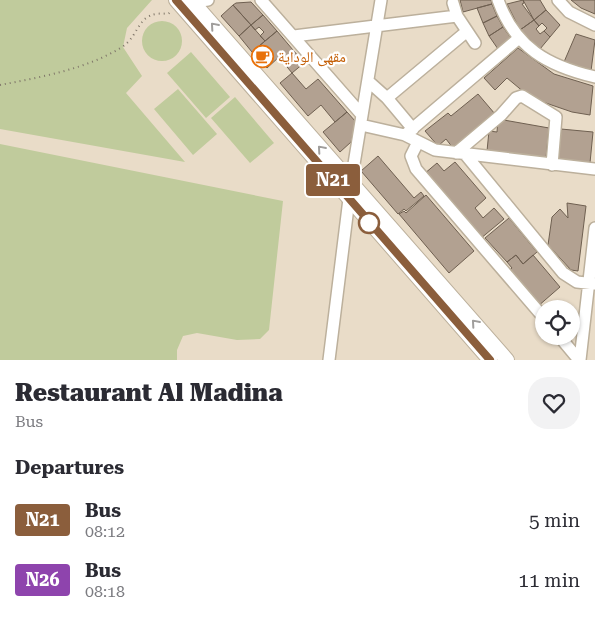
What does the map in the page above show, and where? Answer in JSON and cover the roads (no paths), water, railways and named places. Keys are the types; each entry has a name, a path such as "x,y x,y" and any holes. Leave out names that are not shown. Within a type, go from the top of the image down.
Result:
{"main road":[{"path":"185,2 349,199 490,360"},
{"path":"185,2 507,360"}],"street":[{"path":"185,2 208,0"},
{"path":"262,0 294,36 362,120 409,132"},
{"path":"354,164 381,0"},
{"path":"498,0 519,38 534,52 558,67 595,77"},
{"path":"558,0 569,12 595,25"},
{"path":"453,3 457,16 475,43"},
{"path":"294,36 457,16"},
{"path":"387,98 466,32"},
{"path":"409,132 519,38"},
{"path":"368,81 387,98 409,132 418,142 429,148 595,169"},
{"path":"460,153 501,115 516,98 522,96 556,117 552,165"},
{"path":"418,142 411,156 416,169 535,308"},
{"path":"460,153 563,273 577,282 592,284"},
{"path":"328,360 349,199"},
{"path":"580,360 592,284 595,228"},
{"path":"567,345 580,360"}],"place":[{"name":"مقهى الوداية","path":"262,57"}]}
